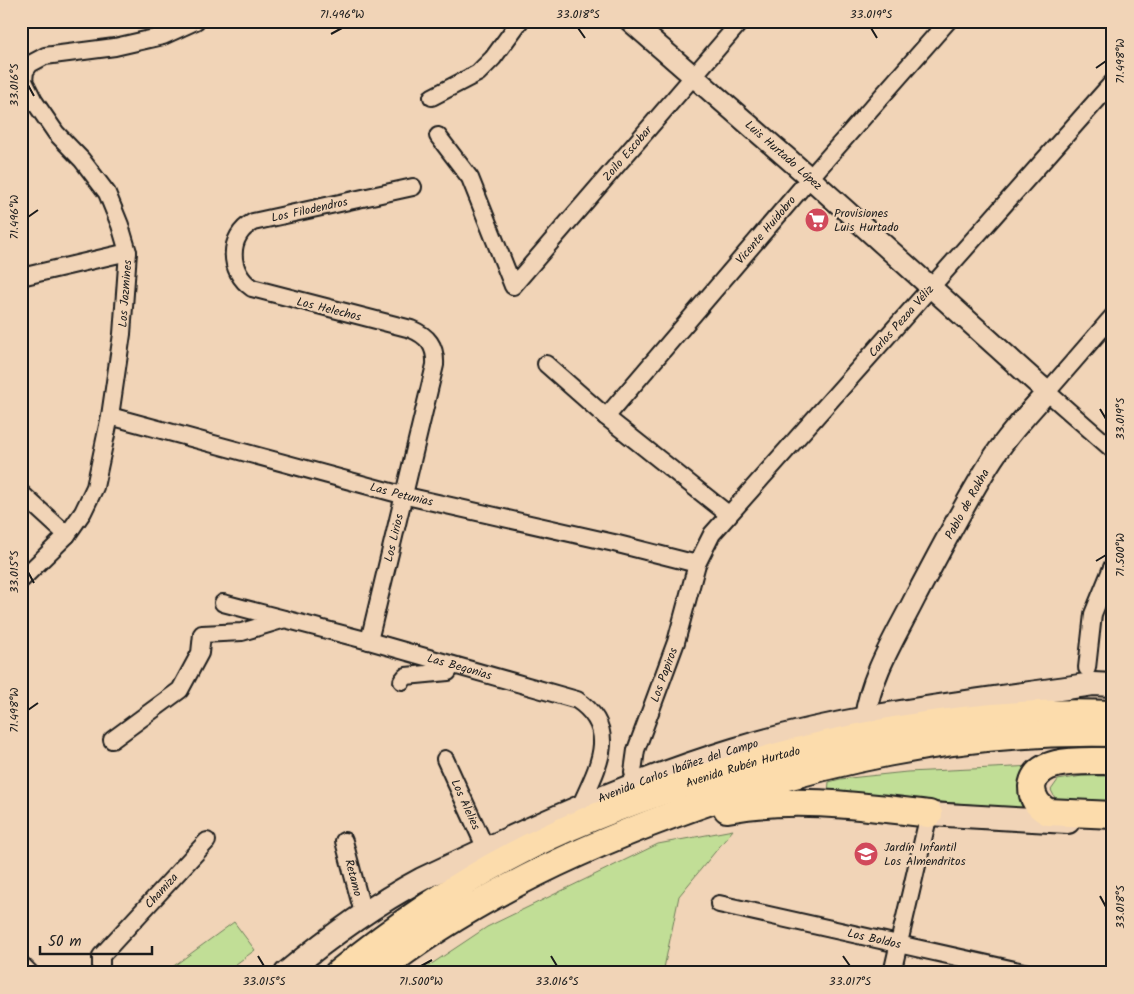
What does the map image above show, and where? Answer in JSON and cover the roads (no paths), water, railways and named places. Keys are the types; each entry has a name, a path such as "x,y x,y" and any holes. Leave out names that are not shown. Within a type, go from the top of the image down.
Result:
{"highway":[{"name":"Avenida Rubén Hurtado","path":"338,973 403,924 466,882 545,838 646,797 735,768 820,744 916,726 1036,714 1113,714"},
{"name":"Avenida Rubén Hurtado","path":"379,971 433,932 520,880 626,832 715,799 830,764 878,753 1013,735 1113,733"},
{"path":"1113,761 1047,766 1037,774 1032,787 1034,799 1048,812 1113,815"},
{"path":"626,832 702,814 756,804 829,804 929,814"}],"main road":[{"name":"Avenida Carlos Ibáñez del Campo","path":"286,973 363,913 422,879 579,809 637,785 733,750 865,718 1093,684 1113,685"},
{"path":"929,814 1113,824"}],"street":[{"name":"Los Jazmines","path":"21,580 67,535 83,512 94,487 110,416 122,334 128,252 120,225 107,193 82,160 56,133 34,101 24,81 25,71 30,64 45,56 115,47 164,36 196,21"},
{"path":"432,97 478,73 493,58 520,21"},
{"name":"Luis Hurtado López","path":"630,21 810,178 1047,392"},
{"name":"Zoilo Escobar","path":"438,136 470,178 513,286 741,21"},
{"name":"Vicente Huidobro","path":"606,417 810,178 948,21"},
{"name":"Carlos Pezoa Véliz","path":"697,564 712,534 728,514 1113,82"},
{"name":"Los Filodendros","path":"234,261 240,231 253,222 413,187"},
{"path":"21,277 128,252"},
{"name":"Los Helechos","path":"234,261 239,276 252,288 411,329 423,334 433,347"},
{"name":"Pablo de Rokha","path":"865,718 868,696 878,671 930,568 988,466 1010,434 1113,316"},
{"name":"Los Lirios","path":"369,641 402,495 435,365 433,347"},
{"path":"546,364 606,417 728,514"},
{"path":"1047,392 1113,450"},
{"name":"Las Petunias","path":"110,416 402,495 614,543 697,564"},
{"path":"21,493 67,535"},
{"name":"Los Papiros","path":"637,785 633,772 636,750 676,642 697,564"},
{"path":"1086,668 1093,614 1113,564"},
{"name":"Las Begonias","path":"223,603 369,641 577,700 588,708 603,732 604,745 579,809"},
{"path":"112,740 180,690 200,653 202,634 242,632 285,619"},
{"path":"402,681 406,676 414,674 448,672 452,664"},
{"name":"Los Alelies","path":"445,759 486,849"},
{"path":"892,973 929,814"},
{"name":"Chamiza","path":"100,968 101,956 207,842"},
{"name":"Retamo","path":"344,842 363,913"},
{"name":"Los Boldos","path":"720,904 1028,973"},
{"path":"21,964 30,973"}],"place":[{"name":"Provisiones Luis Hurtado","path":"817,220"},
{"name":"Jardín Infantil Los Almendritos","path":"866,854"}]}
